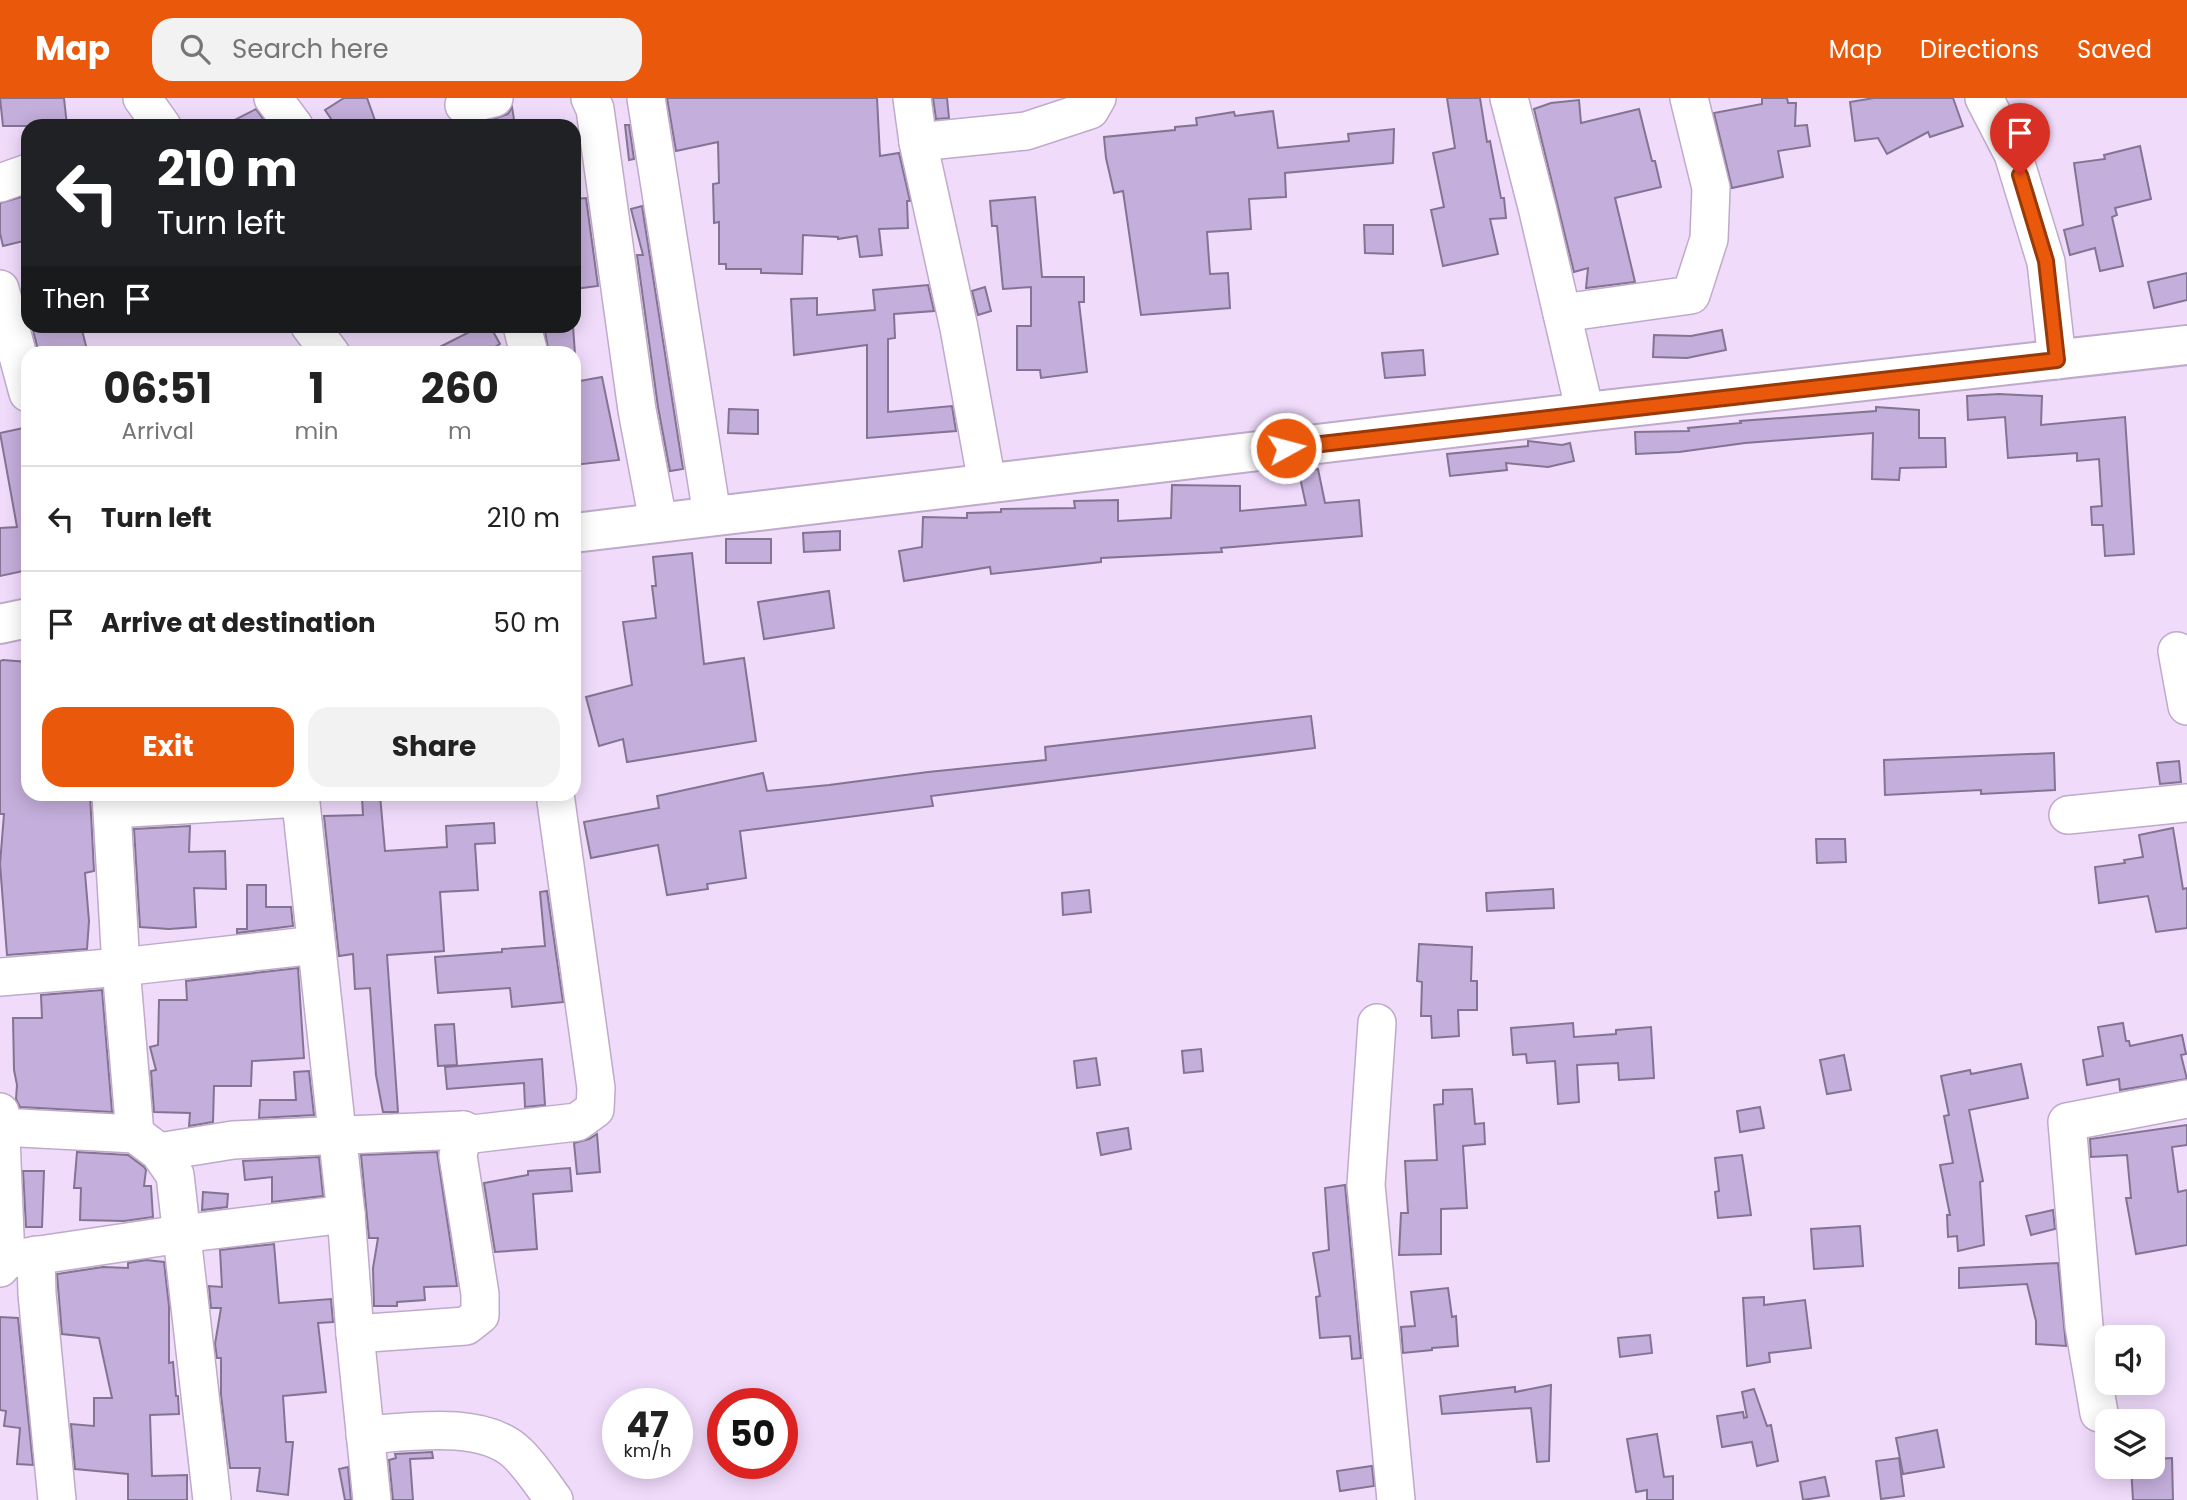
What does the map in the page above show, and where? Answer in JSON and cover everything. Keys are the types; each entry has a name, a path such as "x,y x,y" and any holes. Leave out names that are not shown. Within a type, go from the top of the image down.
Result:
{"main road":[{"path":"581,528 2187,345"},
{"path":"0,624 21,620"}],"street":[{"path":"273,98 289,119"},
{"path":"590,98 595,109 637,410 658,521"},
{"path":"646,98 712,515"},
{"path":"912,98 918,142 959,328 987,483"},
{"path":"918,142 1027,131 1090,110 1097,98"},
{"path":"1509,98 1586,412"},
{"path":"1562,313 1690,295 1709,239 1711,188 1689,98"},
{"path":"1984,98 2013,154 2046,261 2057,360"},
{"path":"0,183 21,176"},
{"path":"0,289 21,367"},
{"path":"2177,652 2187,706"},
{"path":"143,801 112,802 121,967 147,1143 174,1175 212,1500"},
{"path":"301,801 346,1214 372,1500"},
{"path":"0,1127 147,1143 463,1130 473,1135 577,1122 595,1108 596,1088 556,801"},
{"path":"2068,815 2187,803"},
{"path":"0,977 121,967 316,945"},
{"path":"1377,1023 1366,1185 1396,1500"},
{"path":"2098,1409 2084,1326 2067,1122 2187,1099"},
{"path":"0,1112 14,1261 37,1294 57,1500"},
{"path":"355,1334 466,1326 480,1315 480,1294 458,1156 463,1130"},
{"path":"14,1261 181,1234 346,1214"},
{"path":"365,1435 449,1430 481,1434 516,1451 554,1500"}],"building":[{"path":"0,98 64,98 66,119 21,119 21,126 3,126"},
{"path":"344,98 367,98 374,119 331,119 325,110"},
{"path":"667,98 877,98 880,156 899,153 910,201 907,201 908,228 879,229 882,255 860,257 857,236 838,239 803,235 802,274 761,273 761,269 726,269 726,264 719,264 719,222 714,223 713,184 719,183 718,142 676,151"},
{"path":"933,98 947,98 949,118 936,119"},
{"path":"1447,98 1480,98 1487,142 1490,141 1501,198 1504,198 1506,218 1490,219 1498,254 1443,266 1431,210 1444,207 1433,153 1455,148"},
{"path":"1762,98 1787,98 1788,103 1796,103 1795,126 1807,125 1810,146 1778,151 1783,177 1732,188 1714,113 1762,104"},
{"path":"1874,98 1953,98 1963,126 1930,137 1928,132 1887,154 1878,138 1855,141 1850,102"},
{"path":"1579,100 1581,123 1639,109 1652,161 1655,161 1661,187 1615,198 1635,282 1586,288 1588,268 1574,272 1534,109 1551,103"},
{"path":"512,107 514,119 494,119 508,114"},
{"path":"256,109 263,119 237,119"},
{"path":"1273,111 1278,148 1349,141 1348,134 1394,129 1393,163 1285,173 1286,197 1249,199 1251,229 1207,232 1210,274 1228,273 1230,308 1141,315 1123,191 1114,193 1104,137 1175,130 1175,127 1197,125 1196,118 1234,112 1235,116"},
{"path":"625,125 629,125 634,159 629,160"},
{"path":"2140,146 2151,199 2115,208 2117,215 2112,217 2123,266 2100,271 2095,248 2070,255 2064,230 2083,225 2074,163 2105,159 2104,155"},
{"path":"21,197 21,242 3,246 0,203"},
{"path":"1035,197 1042,277 1084,277 1084,302 1079,302 1087,372 1041,378 1040,370 1017,370 1017,326 1031,326 1031,287 1003,289 997,226 992,226 990,201"},
{"path":"581,198 586,198 598,286 581,288"},
{"path":"642,206 683,469 670,471 658,407 637,255 643,255 631,209"},
{"path":"1364,225 1393,225 1393,254 1365,253"},
{"path":"2187,273 2187,300 2154,308 2148,282"},
{"path":"928,285 934,311 894,314 895,338 888,339 888,412 952,406 956,431 867,438 867,345 794,355 791,299 817,298 817,315 875,310 873,290"},
{"path":"985,287 991,311 978,315 972,291"},
{"path":"1722,330 1726,350 1687,358 1653,357 1654,335 1691,336"},
{"path":"34,333 83,333 86,346 37,346"},
{"path":"467,333 494,333 500,344 497,346 442,346"},
{"path":"545,333 574,333 574,346 548,346"},
{"path":"1423,350 1425,375 1385,378 1382,353"},
{"path":"602,377 619,460 581,464 581,381"},
{"path":"1967,396 2042,396 2041,425 2125,417 2134,554 2105,556 2103,525 2092,525 2091,507 2102,506 2099,459 2077,461 2077,453 2008,458 2005,417 1968,420"},
{"path":"1876,407 1919,410 1919,438 1945,438 1946,467 1900,468 1899,480 1872,479 1873,433 1636,454 1635,432 1689,431 1688,428 1741,423 1740,421 1876,411"},
{"path":"729,409 758,410 758,434 728,433"},
{"path":"21,428 21,572 0,576 0,528 17,527 0,433"},
{"path":"1528,441 1562,445 1570,443 1574,461 1548,467 1506,463 1507,470 1450,476 1447,454 1528,446"},
{"path":"1318,469 1325,503 1359,500 1362,536 1221,548 1222,552 1101,558 1101,562 991,574 990,567 904,581 899,551 922,547 923,517 967,518 967,513 1001,512 1001,509 1075,508 1074,501 1118,500 1118,521 1171,518 1172,485 1240,486 1240,511 1306,505 1299,473"},
{"path":"840,531 840,550 804,552 803,533"},
{"path":"726,539 771,539 771,563 726,563"},
{"path":"692,553 704,664 744,658 756,741 627,762 623,739 599,746 586,697 632,685 623,622 656,618 652,586 656,586 653,557"},
{"path":"829,591 834,628 764,639 758,602"},
{"path":"0,661 21,661 21,801 90,801 94,871 85,873 89,921 87,949 7,955 0,864 4,814 0,814"},
{"path":"1311,716 1315,748 931,796 933,806 740,831 746,878 707,884 708,889 667,895 658,845 591,858 584,822 659,808 657,796 763,773 767,791 829,785 1046,760 1045,747"},
{"path":"2054,753 2055,790 1981,794 1981,790 1885,795 1884,760"},
{"path":"2179,761 2181,782 2160,784 2157,763"},
{"path":"362,801 381,801 385,851 447,847 446,826 494,823 495,843 475,844 478,890 440,892 444,951 387,955 398,1112 383,1112 376,1075 370,988 355,989 353,954 339,956 324,816 363,815"},
{"path":"190,826 189,852 225,851 226,889 194,888 196,927 140,927 134,829"},
{"path":"2173,828 2183,889 2187,888 2187,928 2156,932 2148,896 2099,903 2095,867 2125,863 2124,860 2143,857 2139,835"},
{"path":"1816,839 1845,839 1846,862 1817,863"},
{"path":"247,885 266,885 266,907 291,907 293,926 237,933 237,929 247,929"},
{"path":"1553,889 1554,908 1487,911 1486,893"},
{"path":"1089,890 1091,912 1063,915 1062,893"},
{"path":"547,891 563,1002 512,1007 510,988 438,993 435,957 545,946 540,892"},
{"path":"1419,944 1472,947 1471,981 1477,981 1477,1010 1458,1010 1459,1036 1432,1038 1431,1016 1421,1016 1422,982 1417,981"},
{"path":"298,968 304,1058 252,1061 251,1086 214,1086 213,1122 189,1126 190,1113 154,1112 151,1071 156,1070 150,1047 158,1045 159,1000 187,1000 186,981"},
{"path":"102,990 112,1112 20,1107 16,1099 13,1018 42,1018 41,995"},
{"path":"1573,1023 1574,1037 1616,1034 1616,1030 1651,1027 1654,1078 1619,1080 1618,1063 1577,1065 1579,1102 1558,1104 1555,1061 1527,1063 1526,1054 1513,1055 1511,1028"},
{"path":"2123,1023 2126,1041 2129,1041 2130,1046 2182,1035 2186,1054 2181,1055 2187,1079 2120,1090 2119,1079 2087,1085 2083,1060 2103,1056 2098,1027"},
{"path":"454,1024 457,1065 438,1066 435,1025"},
{"path":"1201,1049 1203,1071 1184,1073 1182,1051"},
{"path":"1844,1055 1851,1090 1827,1094 1820,1060"},
{"path":"1096,1058 1100,1085 1077,1088 1074,1061"},
{"path":"542,1059 545,1105 525,1107 524,1083 447,1089 445,1067"},
{"path":"2021,1064 2028,1098 1969,1110 1983,1181 1980,1182 1984,1245 1958,1251 1957,1236 1948,1237 1947,1215 1950,1215 1940,1165 1953,1163 1944,1116 1949,1115 1941,1076 1970,1070 1971,1074"},
{"path":"309,1071 314,1115 259,1118 260,1100 296,1100 294,1072"},
{"path":"1472,1089 1475,1124 1484,1123 1485,1144 1463,1146 1467,1208 1441,1209 1441,1254 1399,1255 1401,1213 1408,1213 1405,1161 1437,1160 1434,1105 1443,1104 1443,1090"},
{"path":"1760,1107 1764,1128 1740,1132 1737,1111"},
{"path":"2187,1125 2187,1145 2172,1147 2178,1192 2187,1190 2187,1245 2136,1254 2126,1198 2131,1198 2127,1155 2091,1157 2090,1139"},
{"path":"1128,1128 1131,1149 1101,1155 1097,1133"},
{"path":"597,1134 600,1172 577,1174 574,1143"},
{"path":"77,1152 128,1155 144,1167 144,1186 151,1186 153,1217 124,1221 80,1220 81,1188 74,1188"},
{"path":"437,1152 457,1286 424,1287 425,1300 397,1302 397,1306 374,1306 373,1268 378,1238 369,1238 361,1155"},
{"path":"1742,1155 1751,1215 1718,1218 1715,1192 1719,1191 1715,1158"},
{"path":"319,1157 323,1196 272,1202 272,1177 245,1180 243,1161"},
{"path":"570,1168 572,1191 533,1194 537,1249 495,1252 484,1183 528,1175 528,1171"},
{"path":"23,1171 44,1171 42,1227 26,1227"},
{"path":"1345,1185 1361,1358 1352,1359 1350,1336 1320,1338 1316,1297 1320,1296 1313,1253 1329,1250 1325,1188"},
{"path":"203,1192 228,1194 227,1207 202,1210"},
{"path":"2053,1210 2055,1229 2031,1235 2026,1216"},
{"path":"1860,1226 1863,1266 1814,1269 1811,1229"},
{"path":"274,1244 279,1303 331,1299 333,1322 318,1323 326,1392 283,1396 286,1442 293,1442 288,1495 257,1491 260,1468 230,1468 221,1395 221,1358 217,1358 215,1344 221,1308 211,1308 209,1286 222,1287 220,1250"},
{"path":"146,1260 164,1262 169,1306 169,1363 173,1362 179,1414 150,1415 152,1476 187,1475 187,1500 128,1500 128,1474 75,1469 71,1424 94,1426 94,1398 112,1398 99,1338 62,1334 57,1274 103,1267 128,1268 128,1263"},
{"path":"2058,1263 2066,1346 2036,1344 2036,1321 2027,1284 1959,1288 1959,1268"},
{"path":"1448,1288 1452,1317 1456,1316 1458,1346 1403,1353 1401,1327 1415,1326 1411,1292"},
{"path":"1764,1297 1764,1305 1805,1300 1811,1348 1769,1353 1770,1362 1747,1366 1743,1298"},
{"path":"0,1317 18,1318 33,1465 17,1464 20,1428 4,1426 6,1411 0,1410"},
{"path":"1650,1335 1652,1353 1620,1357 1618,1338"},
{"path":"1551,1385 1549,1461 1537,1462 1531,1408 1442,1414 1440,1396 1515,1387 1515,1392"},
{"path":"1754,1389 1767,1426 1771,1425 1778,1461 1757,1466 1752,1442 1722,1447 1717,1416 1743,1412 1744,1418 1747,1417 1742,1392"},
{"path":"1937,1430 1944,1467 1903,1474 1896,1438"},
{"path":"1657,1434 1664,1477 1673,1476 1673,1500 1647,1500 1647,1490 1636,1492 1627,1439"},
{"path":"432,1452 433,1458 410,1459 413,1500 393,1500 389,1460 396,1458 395,1454"},
{"path":"1899,1458 1904,1496 1881,1499 1876,1461"},
{"path":"2165,1458 2172,1458 2173,1500 2133,1500 2132,1479 2165,1479"},
{"path":"1372,1466 1374,1486 1340,1491 1337,1471"},
{"path":"348,1467 351,1500 345,1500 339,1469"},
{"path":"1825,1477 1829,1496 1803,1500 1800,1482"}],"route":[{"path":"1286,448 2057,360 2046,261 2020,175"}]}
